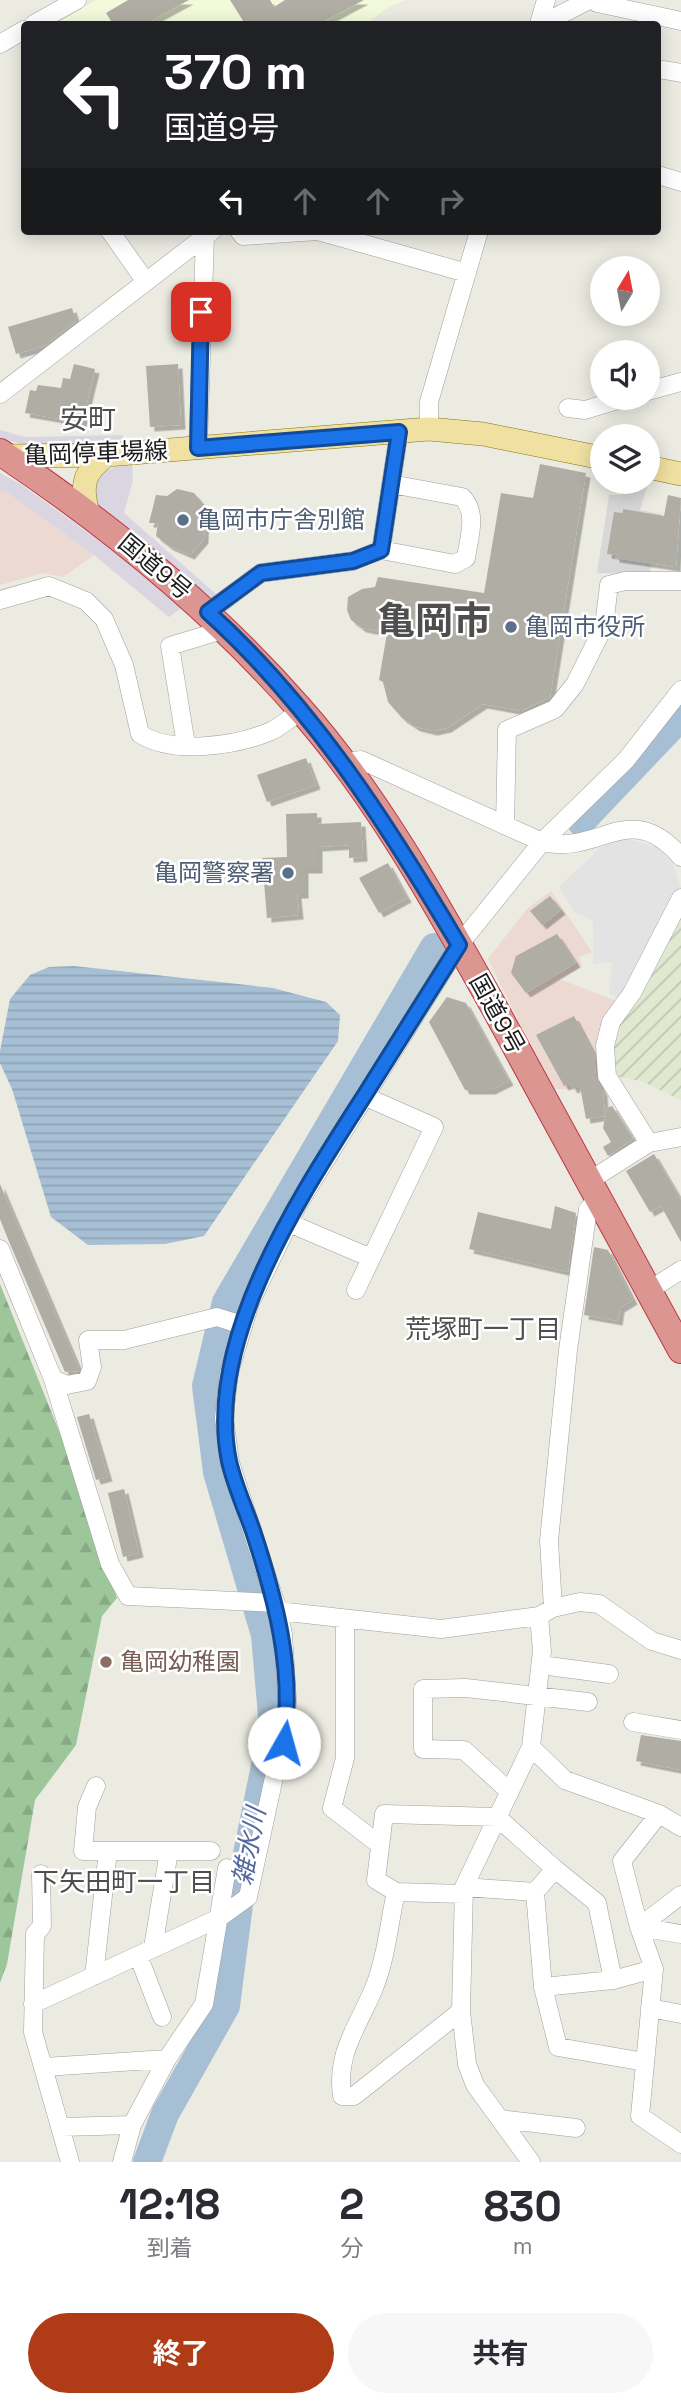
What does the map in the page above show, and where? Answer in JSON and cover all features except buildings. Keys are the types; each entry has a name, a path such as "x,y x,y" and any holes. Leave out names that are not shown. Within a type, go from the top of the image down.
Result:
{"highway":[{"name":"国道9号","path":"2,455 88,512 152,561 217,621 302,710 343,763 398,844 459,945 681,1350"}],"main road":[{"name":"亀岡停車場線","path":"2,455 107,455 429,429 483,434 590,456"},
{"path":"88,512 83,496 84,481 89,469 107,455"},
{"path":"660,470 681,474"}],"street":[{"path":"39,21 77,0"},
{"path":"541,21 546,0"},
{"path":"546,21 591,0 597,4 681,20"},
{"path":"0,44 21,32"},
{"path":"661,70 681,73"},
{"path":"661,176 681,182"},
{"path":"113,235 146,282"},
{"path":"0,394 208,235"},
{"path":"198,448 209,235"},
{"path":"332,235 467,273"},
{"path":"429,429 429,402 478,235"},
{"path":"660,388 681,382"},
{"path":"568,408 590,408"},
{"path":"381,550 399,432"},
{"path":"186,745 170,646 217,621 261,573 353,561 381,550 455,564 466,558 471,521 469,503 462,497 391,484"},
{"path":"505,825 507,730 555,709 575,684 604,626 609,585 625,581 681,581"},
{"path":"0,600 49,586 86,601 104,619 124,665 140,734 149,740 186,745 243,741 272,730 302,710"},
{"path":"33,2004 219,1918 248,1898 284,1743 288,1713 287,1683 277,1607 230,1462 224,1418 229,1373 242,1325 289,1223 364,1096 459,945 542,842 626,760 681,690"},
{"path":"343,763 361,760 542,842 575,845 628,827 646,830 681,857"},
{"path":"649,1143 607,1076 605,1046 611,1022 632,993 681,898"},
{"path":"356,1290 434,1127 364,1096"},
{"path":"531,2162 475,2085 467,2064 461,2011 463,1891 531,1747 547,1612 549,1541 566,1364 588,1209 594,1190 649,1143 681,1137"},
{"path":"289,1223 371,1258"},
{"path":"0,1250 53,1379 110,1564 128,1596 277,1607 345,1619 441,1629 547,1612 580,1602 599,1604 652,1642 681,1650"},
{"path":"648,1291 681,1270"},
{"path":"53,1379 67,1385 87,1381 92,1367 88,1340 124,1340 217,1317 242,1325"},
{"path":"345,1619 345,1758 331,1808 380,1845"},
{"path":"541,1665 608,1674"},
{"path":"510,1792 464,1750 423,1749 423,1689 466,1688 588,1702"},
{"path":"633,1722 681,1730"},
{"path":"531,1747 565,1780 659,1814 681,1827"},
{"path":"96,1786 87,1807 83,1851 211,1851"},
{"path":"535,1892 396,1892 376,1880 384,1814 497,1817 597,1903 612,1980"},
{"path":"659,1814 622,1861 653,1969 640,2116 681,2144"},
{"path":"94,1976 108,1851"},
{"path":"162,2017 146,1952 169,1851"},
{"path":"122,2162 132,2125 167,2059 204,2004 227,1868"},
{"path":"555,1869 535,1892 543,1987 558,2047 645,2062"},
{"path":"41,1874 42,1926 35,1934 33,2032 70,2162"},
{"path":"396,1892 375,1986 352,2032 339,2072 342,2096 354,2096 461,2011"},
{"path":"639,1927 681,1895"},
{"path":"639,1927 681,1934"},
{"path":"543,1987 612,1980 653,1969"},
{"path":"650,2008 681,2014"},
{"path":"45,2067 167,2059"},
{"path":"500,2119 576,2128"},
{"path":"62,2127 132,2125"}],"shaded area":[{"path":"96,0 406,0 388,7 371,21 61,21"},
{"path":"0,430 25,437 123,435 123,439 85,444 26,445 0,438"},
{"path":"132,465 133,480 124,513 216,594 208,601 98,506 92,482 101,473 115,467"},
{"path":"0,473 22,485 184,603 180,609 169,617 94,555 8,493 0,491"},
{"path":"0,491 8,493 94,555 63,577 43,573 0,585"},
{"path":"645,494 640,510 661,514 650,574 597,573 609,495"},
{"path":"625,838 657,847 672,862 681,888 638,979 621,999 609,994 612,962 593,964 593,921 574,912 559,887 600,848"},
{"path":"551,891 592,952 579,957 582,966 559,979 617,1001 605,1090 552,1089 488,959 527,909"},
{"path":"681,905 681,1100 641,1081 614,1076 612,1051 618,1018 650,979"}],"green space":[{"path":"0,1284 67,1451 117,1598 102,1616 76,1745 35,1800 7,1964 0,1983"}],"water":[{"path":"74,966 273,988 326,1002 340,1015 338,1041 204,1236 165,1244 88,1245 51,1217 12,1089 0,1063 0,1051 10,999 30,975 49,967"}],"waterway":[{"name":"雑水川","path":"581,822 681,717"},
{"name":"雑水川","path":"147,2162 165,2114 226,2006 243,1873 273,1727 265,1635 217,1472 206,1386 226,1302 434,947"}],"place":[{"name":"亀岡市庁舎別館","path":"183,520"},
{"name":"亀岡市役所","path":"511,627"},
{"name":"亀岡警察署","path":"288,873"},
{"name":"亀岡幼稚園","path":"106,1662"}],"district":[{"name":"安町","path":"88,419"},
{"name":"亀岡市","path":"434,621"},
{"name":"荒塚町一丁目","path":"483,1329"},
{"name":"下矢田町一丁目","path":"124,1882"}],"route":[{"path":"201,312 203,330 198,448 399,432 381,550 353,561 261,573 208,612 302,710 343,763 429,893 459,945 296,1206 250,1303 229,1373 224,1418 230,1462 276,1603 283,1634 288,1713 284,1743"}]}
